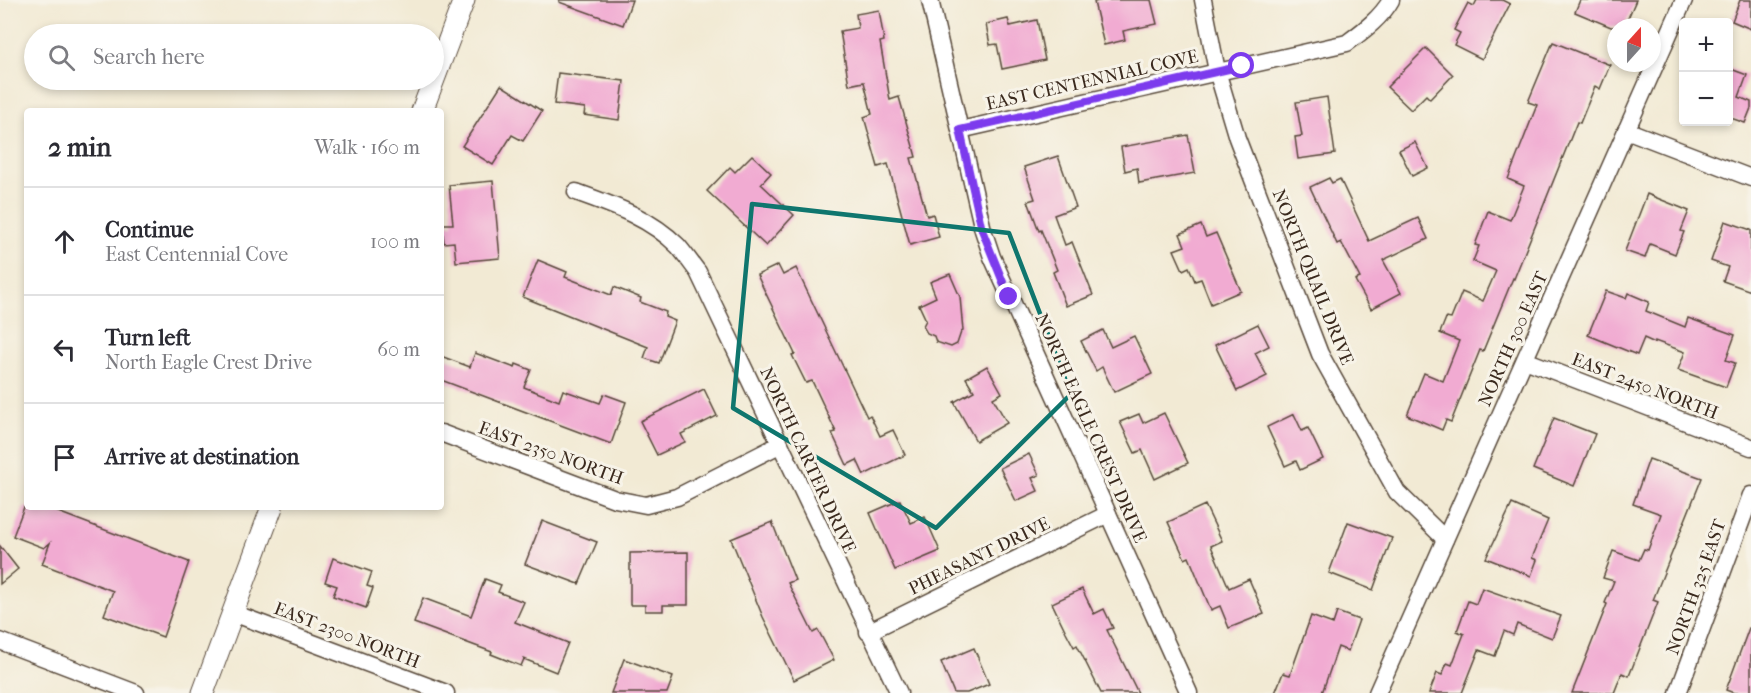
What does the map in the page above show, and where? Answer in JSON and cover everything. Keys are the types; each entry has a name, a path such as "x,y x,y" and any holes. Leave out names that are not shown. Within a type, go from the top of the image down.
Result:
{"street":[{"path":"444,53 464,0"},
{"name":"NORTH EAGLE CREST DRIVE","path":"930,0 982,230 992,257 1189,693"},
{"name":"NORTH QUAIL DRIVE","path":"1203,0 1217,71 1237,138 1320,354 1397,492 1445,539"},
{"name":"EAST CENTENNIAL COVE","path":"960,130 1347,43 1368,27 1387,8 1391,0"},
{"name":"NORTH 300 EAST","path":"1377,693 1684,0"},
{"path":"423,108 430,90"},
{"path":"1626,130 1751,178"},
{"name":"NORTH CARTER DRIVE","path":"576,192 626,210 653,226 678,246 698,272 899,693"},
{"name":"EAST 2450 NORTH","path":"1525,360 1751,447"},
{"name":"EAST 2350 NORTH","path":"444,434 615,499 646,505 677,497 779,445"},
{"name":"NORTH 325 EAST","path":"1678,693 1751,495"},
{"path":"202,693 271,510"},
{"name":"PHEASANT DRIVE","path":"868,632 1108,514"},
{"name":"EAST 2300 NORTH","path":"233,613 446,693"},
{"path":"0,641 136,693"}],"highlighted area":[{"path":"752,204 1009,233 1071,394 936,528 733,408"}],"building":[{"path":"559,0 632,0 623,25 559,2"},
{"path":"1151,0 1157,24 1123,31 1125,40 1104,45 1094,2"},
{"path":"1477,0 1502,0 1510,4 1482,59 1454,45 1460,33 1454,30 1468,3 1474,6"},
{"path":"1580,0 1636,0 1628,18 1607,18 1607,25 1575,12"},
{"path":"1740,0 1751,0 1751,29 1733,21"},
{"path":"879,10 884,41 880,42 890,100 899,97 916,157 911,158 927,216 933,214 939,237 910,245 888,164 878,167 864,117 872,114 864,82 849,85 840,31 858,28 856,14"},
{"path":"1008,19 1010,26 1037,20 1045,60 1002,69 997,44 990,45 986,24"},
{"path":"1553,42 1607,64 1607,72 1600,89 1595,86 1580,123 1577,122 1483,351 1480,350 1451,422 1446,420 1442,430 1407,415 1424,373 1443,381 1459,341 1440,333 1446,318 1451,319 1462,292 1483,301 1496,271 1473,261 1479,246 1475,245 1488,211 1510,220 1524,186 1508,179 1537,105 1528,102"},
{"path":"1426,48 1453,75 1430,99 1426,95 1411,110 1387,87"},
{"path":"1733,70 1747,75 1739,97 1751,102 1745,123 1733,119"},
{"path":"558,73 624,81 619,120 584,115 585,108 554,104"},
{"path":"501,85 542,111 523,141 512,135 493,165 462,146"},
{"path":"1327,97 1335,154 1298,159 1295,137 1302,136 1296,102"},
{"path":"1188,135 1195,173 1139,183 1137,168 1125,171 1121,147"},
{"path":"1415,142 1428,168 1412,176 1399,150"},
{"path":"752,155 771,173 761,184 794,215 766,246 707,191 730,167 735,172"},
{"path":"1058,156 1076,207 1054,215 1065,245 1072,242 1093,295 1066,306 1053,272 1057,270 1028,201 1035,199 1024,167"},
{"path":"1329,178 1332,183 1340,179 1369,241 1418,218 1428,239 1383,260 1401,293 1371,309 1355,280 1360,278 1341,242 1337,244 1310,187"},
{"path":"493,181 500,258 456,262 454,242 444,243 444,224 453,224 449,185"},
{"path":"1647,194 1689,211 1675,254 1650,244 1645,258 1625,251"},
{"path":"1725,221 1751,230 1751,291 1723,281 1728,267 1711,261"},
{"path":"1201,225 1206,237 1216,233 1241,291 1211,304 1201,279 1195,281 1189,267 1183,270 1174,250 1185,246 1180,234"},
{"path":"538,260 567,272 565,277 611,295 614,287 641,298 640,302 666,312 665,317 675,321 659,363 644,358 648,347 523,297"},
{"path":"778,265 783,275 796,268 867,417 870,415 880,436 893,430 905,455 864,475 857,460 847,465 832,433 836,432 812,381 806,383 792,355 795,354 757,275"},
{"path":"950,274 960,297 963,331 957,344 951,347 936,342 934,336 927,333 923,326 926,320 919,305 936,297 930,282"},
{"path":"1606,291 1626,298 1628,293 1649,302 1646,311 1685,327 1688,318 1735,335 1726,360 1735,363 1726,387 1678,370 1685,352 1644,338 1637,355 1588,335"},
{"path":"1258,324 1269,346 1255,353 1267,376 1237,391 1215,345"},
{"path":"1103,330 1111,347 1134,336 1152,374 1114,392 1102,367 1096,371 1081,341"},
{"path":"475,353 515,368 516,364 531,370 524,387 559,401 563,390 600,403 604,394 626,402 611,444 444,381 444,357 470,367"},
{"path":"987,366 1002,393 993,398 1007,423 976,441 954,402 974,391 966,378"},
{"path":"704,389 717,416 681,434 685,442 657,455 640,421"},
{"path":"1164,413 1188,463 1155,479 1142,450 1135,453 1120,422 1139,414 1143,423"},
{"path":"1294,414 1302,431 1308,428 1323,459 1300,470 1296,461 1285,466 1267,427"},
{"path":"1554,418 1595,434 1574,486 1533,469"},
{"path":"1029,454 1039,475 1032,478 1038,491 1016,501 1000,468"},
{"path":"1649,459 1702,478 1653,600 1658,602 1629,676 1622,673 1614,693 1572,693 1614,581 1603,578 1613,551 1639,560 1644,549 1648,550 1661,514 1633,504"},
{"path":"900,500 911,523 925,517 940,551 895,570 870,513"},
{"path":"1512,504 1548,520 1532,558 1537,560 1531,576 1486,558"},
{"path":"1205,505 1222,541 1211,546 1229,588 1249,579 1264,614 1229,628 1220,606 1211,610 1189,557 1185,559 1168,522"},
{"path":"24,507 24,510 53,510 189,562 163,637 104,615 113,591 42,564 50,543 44,548 13,536"},
{"path":"542,521 597,542 579,584 525,564"},
{"path":"772,522 795,580 788,583 813,633 818,630 834,660 794,680 763,617 731,539"},
{"path":"1348,522 1392,538 1373,590 1329,573"},
{"path":"0,546 18,569 0,584"},
{"path":"688,552 688,605 663,605 663,611 645,611 645,605 630,605 630,553"},
{"path":"333,558 372,572 367,586 373,588 366,608 333,596 337,586 325,582"},
{"path":"485,579 501,585 498,592 524,602 515,622 568,643 556,672 524,659 521,666 491,654 492,652 414,623 423,598 471,616"},
{"path":"1482,588 1561,616 1552,638 1517,624 1513,635 1504,631 1495,656 1479,650 1462,693 1429,693 1437,673 1442,675 1447,663 1452,665 1464,634 1457,631 1468,601 1476,604"},
{"path":"1082,589 1094,614 1104,609 1113,628 1107,630 1138,693 1101,693 1077,645 1074,647 1052,603"},
{"path":"1337,612 1359,620 1348,651 1338,647 1322,693 1275,693 1283,673 1290,675 1311,616 1333,624"},
{"path":"1749,628 1751,628 1751,693 1734,693 1726,690"},
{"path":"974,648 989,684 967,693 954,693 941,662"},
{"path":"624,659 673,677 667,693 611,693"}],"route":[{"path":"1009,297 982,230 960,130 1242,66"}]}
